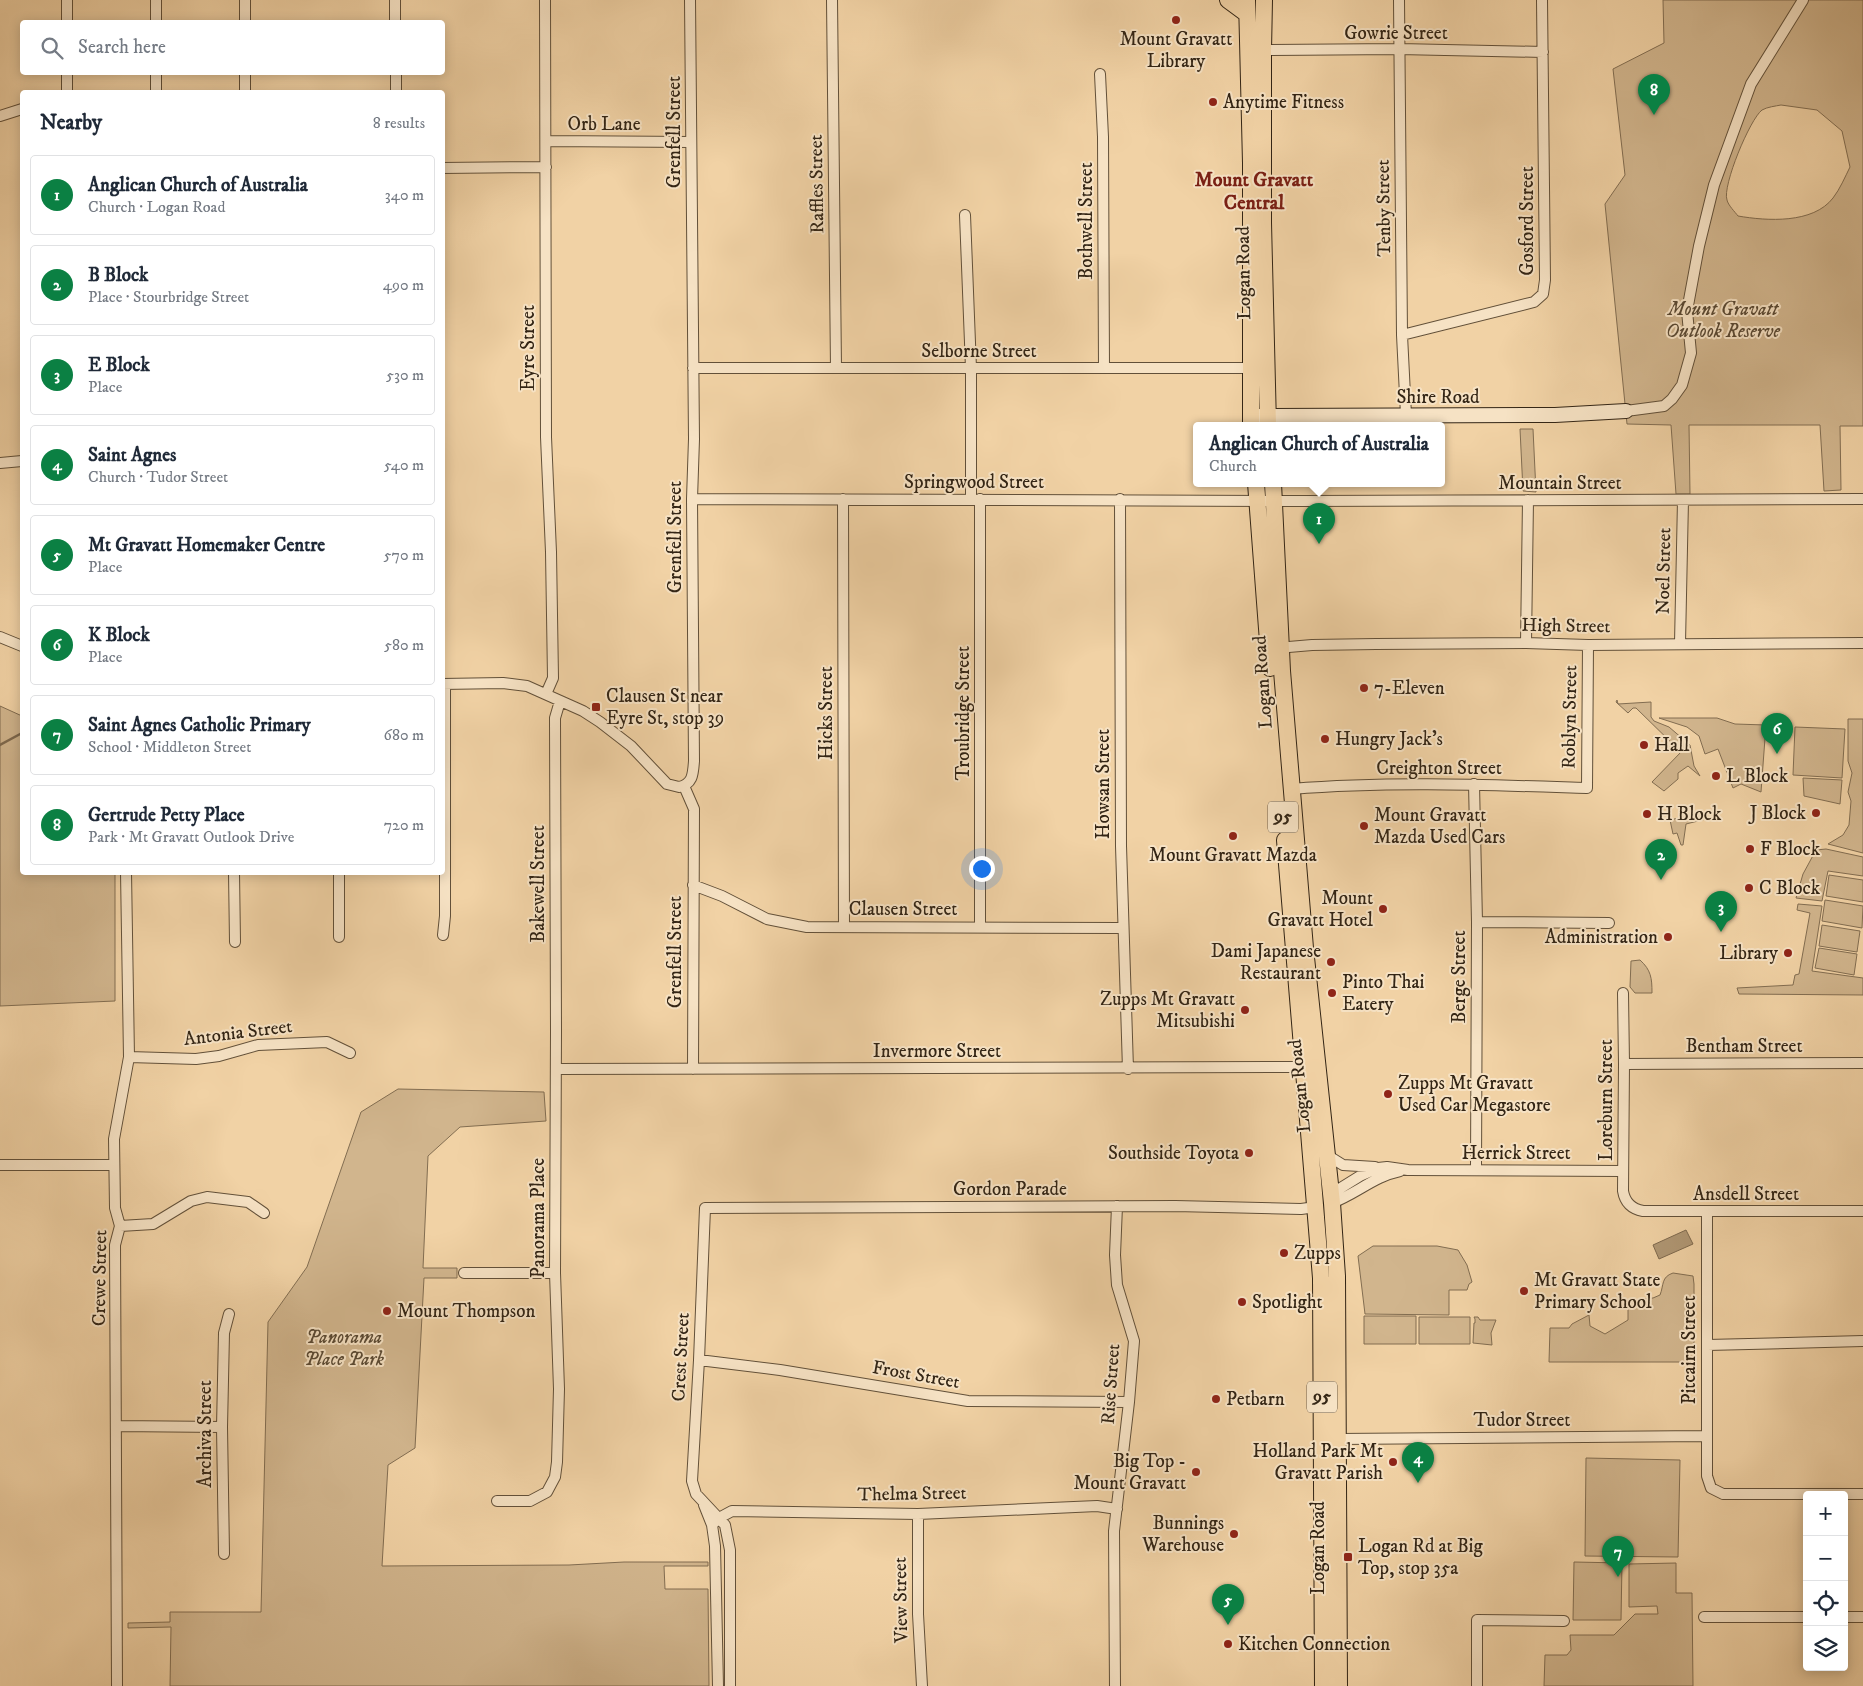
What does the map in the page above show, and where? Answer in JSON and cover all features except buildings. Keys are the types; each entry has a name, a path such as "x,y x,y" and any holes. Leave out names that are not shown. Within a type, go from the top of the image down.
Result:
{"main road":[{"path":"1228,0 1247,7"},
{"name":"Logan Road","path":"1255,49 1264,0"},
{"name":"Logan Road","path":"1247,7 1255,49 1258,368 1251,421"},
{"name":"Logan Road","path":"1258,368 1268,421"},
{"name":"Logan Road","path":"1258,487 1265,500 1274,648 1311,1067 1337,1293 1339,1686"},
{"name":"Logan Road","path":"1265,500 1271,487"},
{"name":"Logan Road","path":"1274,648 1292,789 1306,948 1311,1067 1327,1155 1322,1295 1323,1686"}],"street":[{"path":"67,0 67,20"},
{"path":"156,0 156,20"},
{"path":"245,0 245,20"},
{"path":"395,0 395,20"},
{"name":"Eyre Street","path":"545,0 546,437 553,678 546,694"},
{"name":"Grenfell Street","path":"690,0 694,439 692,499 694,761 693,777 684,786 694,809 693,1069"},
{"name":"Raffles Street","path":"832,0 836,368"},
{"name":"Tenby Street","path":"1398,0 1402,335 1406,415"},
{"name":"Gosford Street","path":"1402,335 1534,302 1543,294 1545,270 1542,0"},
{"path":"1626,411 1664,406 1672,399 1682,385 1691,353 1687,311 1699,246 1714,185 1751,84 1803,0"},
{"name":"Gowrie Street","path":"1255,49 1543,52"},
{"name":"Bothwell Street","path":"1100,74 1103,137 1104,368"},
{"path":"67,75 67,90"},
{"path":"156,75 156,90"},
{"path":"245,75 246,90"},
{"path":"396,75 396,90"},
{"path":"0,116 20,110"},
{"name":"Orb Lane","path":"546,141 691,142"},
{"path":"445,168 546,167"},
{"name":"Troubridge Street","path":"965,214 976,499 980,926"},
{"name":"Selborne Street","path":"693,368 1258,368"},
{"name":"Shire Road","path":"1251,421 1406,415 1556,415 1626,411"},
{"path":"0,463 20,461"},
{"name":"Springwood Street","path":"692,499 1265,500"},
{"name":"Hicks Street","path":"843,499 844,927"},
{"name":"Howsan Street","path":"1120,499 1122,928 1126,982 1128,1068"},
{"name":"Mountain Street","path":"1265,500 1863,499"},
{"path":"1526,643 1528,500"},
{"name":"Noel Street","path":"1680,643 1683,500"},
{"path":"0,638 20,645"},
{"name":"High Street","path":"1274,648 1312,644 1526,643 1588,645 1863,643"},
{"name":"Roblyn Street","path":"1587,788 1588,645"},
{"path":"445,684 516,683 546,694 583,711 611,730 631,746 666,784 673,787 684,786"},
{"name":"Bakewell Street","path":"556,1068 555,718 560,701"},
{"name":"Creighton Street","path":"1292,789 1381,784 1474,784 1587,788"},
{"name":"Berge Street","path":"1474,784 1477,922 1476,1170"},
{"name":"Crewe Street","path":"117,1686 115,1245 120,1226 115,1208 114,1139 129,1057 126,875"},
{"path":"234,875 235,942"},
{"path":"339,875 340,937"},
{"path":"444,935 445,875"},
{"name":"Clausen Street","path":"693,886 722,896 767,919 807,927 980,926 1122,928"},
{"path":"1477,922 1608,924"},
{"name":"Loreburn Street","path":"1623,992 1624,1194 1630,1206"},
{"name":"Antonia Street","path":"129,1057 196,1059 219,1056 258,1045 327,1042 350,1053"},
{"name":"Bentham Street","path":"1624,1064 1863,1063"},
{"name":"Invermore Street","path":"556,1068 1311,1067"},
{"name":"Panorama Place","path":"497,1501 530,1501 547,1492 555,1477 559,1389 555,1273 556,1068"},
{"path":"1327,1155 1336,1162 1347,1166 1387,1167"},
{"path":"0,1165 114,1165"},
{"name":"Herrick Street","path":"1326,1201 1369,1171 1387,1167 1408,1170"},
{"name":"Herrick Street","path":"1326,1201 1350,1196 1379,1178 1394,1172 1408,1170 1624,1171"},
{"path":"120,1226 153,1224 191,1201 207,1197 248,1202 264,1213"},
{"name":"Gordon Parade","path":"705,1208 1117,1206 1301,1209 1326,1201"},
{"name":"Rise Street","path":"1115,1686 1114,1531 1134,1341 1117,1285 1115,1255 1117,1206"},
{"name":"Ansdell Street","path":"1630,1206 1644,1211 1863,1212"},
{"name":"Crest Street","path":"705,1208 692,1481 696,1494 725,1525 730,1550 730,1686"},
{"name":"Pitcairn Street","path":"1707,1211 1706,1436 1707,1476 1711,1488 1723,1494 1863,1494"},
{"path":"464,1273 555,1273"},
{"name":"Archiva Street","path":"224,1554 222,1427 224,1333 229,1314"},
{"path":"1707,1344 1863,1341"},
{"name":"Frost Street","path":"699,1360 799,1373 968,1401 1129,1402"},
{"path":"116,1426 222,1427"},
{"name":"Tudor Street","path":"1338,1439 1706,1436"},
{"name":"Crest Street","path":"704,1504 712,1525 715,1546 718,1686"},
{"name":"Thelma Street","path":"712,1525 720,1518 732,1512 750,1511 918,1514 1098,1506 1117,1509"},
{"name":"View Street","path":"918,1514 918,1614 922,1686"},
{"path":"1704,1617 1803,1617"},
{"path":"1848,1617 1863,1617"},
{"path":"1477,1686 1477,1620 1564,1621"}],"green space":[{"name":"Mount Gravatt Outlook Reserve","path":"1663,0 1863,0 1863,426 1840,426 1841,490 1824,491 1820,425 1689,425 1690,494 1676,494 1671,425 1627,424 1605,204 1625,175 1613,69 1664,43","holes":["1781,105 1817,110 1842,131 1850,167 1833,198 1814,212 1789,219 1762,219 1738,216 1727,200 1729,181 1744,139 1757,116 1764,109"]},
{"path":"1520,429 1533,429 1536,492 1523,491"},
{"path":"1651,702 1651,717 1654,721 1669,727 1690,745 1694,766 1700,776 1688,766 1678,773 1678,779 1664,791 1652,782 1681,752 1636,708 1633,708 1628,713 1618,704"},
{"path":"0,706 20,715 20,875 115,875 115,1001 0,1006"},
{"path":"1659,718 1717,718 1735,724 1766,725 1761,792 1741,784 1733,788 1718,749 1705,754 1699,736 1687,727"},
{"path":"1848,719 1863,719 1863,853 1828,844 1843,835 1849,825 1851,801 1848,792 1852,773 1848,761"},
{"path":"1795,727 1845,729 1842,778 1793,775"},
{"path":"1803,778 1842,780 1840,804 1804,796"},
{"path":"1700,813 1706,819 1686,824 1683,845 1681,845 1677,833 1673,834 1670,820"},
{"path":"1826,849 1863,857 1863,876 1828,871 1822,901 1796,898 1803,874 1816,850"},
{"path":"1829,875 1863,880 1863,902 1826,896"},
{"path":"1825,900 1863,906 1862,928 1822,921"},
{"path":"1798,904 1822,906 1812,971 1863,978 1863,995 1739,994 1737,988 1793,985 1795,975 1799,974 1810,913 1797,910"},
{"path":"1822,925 1860,931 1857,952 1819,946"},
{"path":"1819,948 1857,954 1854,975 1815,968"},
{"path":"1640,960 1647,967 1650,975 1652,993 1635,993 1630,987 1631,961"},
{"name":"Panorama Place Park","path":"398,1089 544,1092 546,1121 460,1127 428,1156 423,1268 457,1268 457,1278 424,1278 415,1448 388,1465 382,1566 708,1562 708,1566 664,1566 665,1589 708,1589 709,1686 170,1686 171,1627 128,1628 128,1623 170,1622 170,1612 261,1612 268,1322 307,1267 361,1112"},
{"path":"1373,1246 1437,1246 1458,1250 1467,1265 1472,1282 1467,1290 1449,1290 1449,1315 1365,1314 1358,1256"},
{"path":"1673,1273 1693,1276 1694,1362 1549,1362 1550,1328 1569,1328 1572,1324 1589,1315 1590,1326 1605,1334 1628,1320 1628,1305 1640,1299 1653,1298 1660,1295 1666,1277"},
{"path":"1364,1316 1416,1316 1416,1344 1364,1344"},
{"path":"1419,1317 1470,1317 1470,1344 1419,1344"},
{"path":"1474,1317 1478,1317 1480,1320 1496,1320 1491,1333 1492,1345 1473,1343"},
{"path":"1586,1458 1680,1460 1678,1557 1585,1556"},
{"path":"1574,1562 1622,1563 1621,1620 1573,1620"},
{"path":"1676,1563 1676,1593 1692,1593 1693,1686 1544,1686 1545,1655 1567,1655 1571,1650 1570,1635 1614,1635 1635,1614 1658,1614 1657,1606 1629,1607 1629,1564"}],"shaded area":[{"path":"1686,1230 1693,1244 1659,1259 1653,1245"}],"waterway":[{"path":"0,745 20,734"}],"place":[{"name":"Mount Gravatt Library","path":"1176,20"},
{"name":"Anytime Fitness","path":"1213,102"},
{"name":"Gertrude Petty Place","path":"1654,115"},
{"name":"Anglican Church of Australia","path":"1319,544"},
{"name":"7-Eleven","path":"1364,688"},
{"name":"Clausen St near Eyre St, stop 39","path":"596,707"},
{"name":"Hungry Jack's","path":"1325,739"},
{"name":"Hall","path":"1644,745"},
{"name":"K Block","path":"1777,754"},
{"name":"L Block","path":"1716,776"},
{"name":"J Block","path":"1816,813"},
{"name":"H Block","path":"1647,814"},
{"name":"Mount Gravatt Mazda Used Cars","path":"1364,826"},
{"name":"Mount Gravatt Mazda","path":"1233,836"},
{"name":"F Block","path":"1750,849"},
{"name":"B Block","path":"1661,880"},
{"name":"C Block","path":"1749,888"},
{"name":"Mount Gravatt Hotel","path":"1383,909"},
{"name":"E Block","path":"1721,932"},
{"name":"Administration","path":"1668,937"},
{"name":"Library","path":"1788,953"},
{"name":"Dami Japanese Restaurant","path":"1331,962"},
{"name":"Pinto Thai Eatery","path":"1332,993"},
{"name":"Zupps Mt Gravatt Mitsubishi","path":"1245,1010"},
{"name":"Zupps Mt Gravatt Used Car Megastore","path":"1388,1094"},
{"name":"Southside Toyota","path":"1249,1153"},
{"name":"Zupps","path":"1284,1253"},
{"name":"Mt Gravatt State Primary School","path":"1524,1291"},
{"name":"Spotlight","path":"1242,1302"},
{"name":"Mount Thompson","path":"387,1311"},
{"name":"Petbarn","path":"1216,1399"},
{"name":"Holland Park Mt Gravatt Parish","path":"1393,1462"},
{"name":"Big Top - Mount Gravatt","path":"1196,1472"},
{"name":"Saint Agnes","path":"1418,1483"},
{"name":"Bunnings Warehouse","path":"1234,1534"},
{"name":"Logan Rd at Big Top, stop 35a","path":"1348,1557"},
{"name":"Saint Agnes Catholic Primary","path":"1618,1577"},
{"name":"Mt Gravatt Homemaker Centre","path":"1228,1625"},
{"name":"Kitchen Connection","path":"1228,1644"}],"district":[{"name":"Mount Gravatt Central","path":"1254,192"}]}
